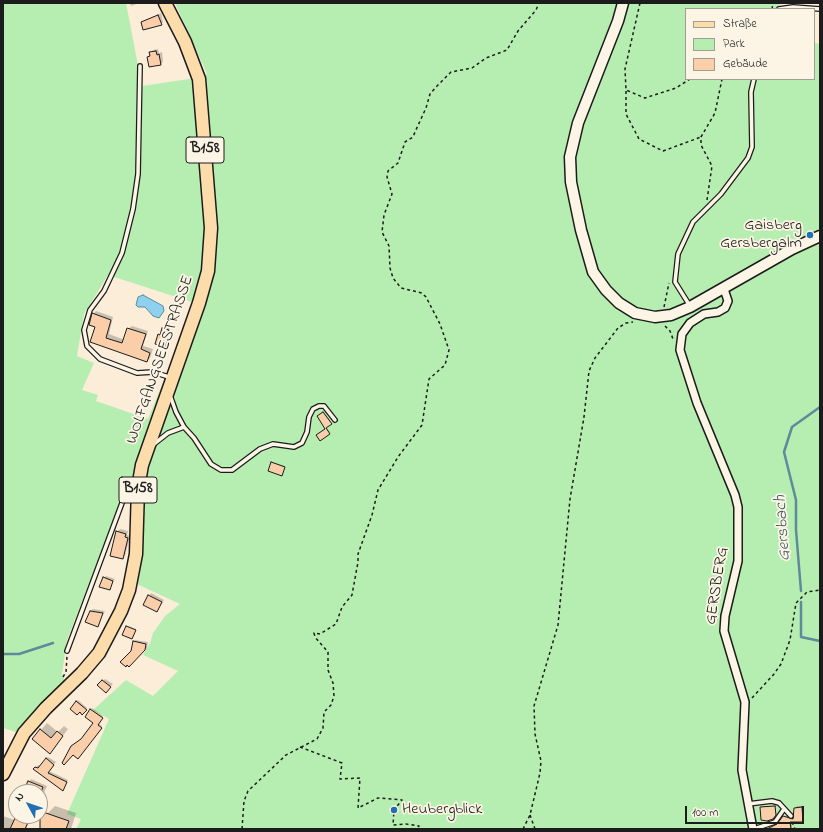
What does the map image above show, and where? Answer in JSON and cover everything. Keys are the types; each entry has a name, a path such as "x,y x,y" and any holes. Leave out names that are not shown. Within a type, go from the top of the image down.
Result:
{"main road":[{"path":"623,3 618,21 572,142 570,171 576,212 588,257 599,282 619,303 635,313 660,317 671,315 724,289 817,237"},
{"name":"WOLFGANGSEESTRASSE","path":"3,774 24,733 46,708 82,673 99,652 113,629 129,590 136,554 138,488 142,465 173,378 204,285 209,265 211,232 199,79 185,42 168,6"}],"street":[{"path":"680,348 682,334 690,323 704,314 718,312 725,308 728,301 724,289"},
{"name":"GERSBERG","path":"680,348 697,403 735,495 738,506 738,561 725,616 724,631 745,702 742,770 747,804 754,829"}],"lane":[{"path":"786,8 806,8"},
{"path":"140,66 138,174 133,209 122,253 104,290 90,310 84,330 87,346 100,359 137,373 153,372 173,378"},
{"path":"690,307 675,282 676,268 684,238 693,222 729,184 748,158 752,147 751,92 754,80"},
{"path":"166,395 171,398 184,427 194,438 211,464 221,470 232,470 260,449 273,444 294,447 302,443 307,432 309,417 313,410 319,406 324,406 335,420"},
{"path":"149,444 154,444 168,433 184,427"},
{"path":"67,650 125,495 131,490 138,488"},
{"path":"747,804 772,801 779,803 791,816"},
{"path":"754,829 775,822 784,809"}],"path":[{"path":"242,829 244,801 248,791 286,755 300,747 308,745 317,739 323,728 324,712 331,705 334,696 333,683 328,670 328,652 315,637 314,633 320,634 336,624 342,607 352,596 358,554 372,515 378,490 398,457 422,425 429,379 445,365 449,350 440,324 426,297 422,293 401,288 394,278 390,268 389,246 382,232 384,215 392,194 387,177 388,171 398,163 405,142 413,137 416,132 430,94 436,87 451,72 472,68 486,58 507,50 518,31 536,10 539,3"},
{"path":"640,3 625,69 626,114 640,139 663,151 701,137"},
{"path":"626,90 645,98 676,88 688,80"},
{"path":"706,207 712,166 701,145 701,137 715,113 722,80"},
{"path":"670,280 660,317 680,348"},
{"path":"523,829 530,815 541,766 535,734 534,706 558,624 570,499 584,417 589,371 595,358 618,328 626,322 634,322"},
{"path":"745,702 762,688 781,664 790,640 796,602 807,592 820,590"},
{"path":"300,747 342,762 340,779 360,778 358,808 378,798 402,800 394,810 393,825 406,824 419,826 417,829"},
{"path":"530,815 535,829"},
{"path":"791,816 795,829"}],"green space":[{"path":"3,3 126,3 142,86 196,78 207,74 175,3 781,3 778,8 685,8 685,80 815,80 815,43 820,44 820,829 76,829 81,819 67,814 109,719 93,710 126,680 153,696 178,671 143,655 150,643 153,633 165,616 180,604 126,579 131,537 131,495 123,496 67,640 62,674 65,682 16,732 3,728","holes":["108,275 195,303 148,419 96,401 98,395 82,390 94,363 77,356 84,314"]}],"water":[{"path":"143,295 163,306 164,311 159,318 153,316 145,307 138,307 136,305 138,297"}],"building":[{"path":"158,15 162,25 143,30 141,22"},
{"path":"156,51 157,55 159,54 161,65 149,67 147,57 150,56 149,52"},
{"path":"92,313 111,320 106,338 122,343 127,328 146,334 141,349 150,353 147,362 90,342 95,327 89,325"},
{"path":"162,328 169,330 165,347 155,344 158,334 160,335"},
{"path":"323,412 332,424 326,428 330,434 320,441 316,435 325,429 317,416"},
{"path":"271,462 285,467 282,476 268,471"},
{"path":"116,531 126,534 125,537 128,538 123,559 110,556"},
{"path":"103,577 113,581 110,590 99,587"},
{"path":"148,595 162,602 157,612 143,605"},
{"path":"90,611 103,613 98,627 85,622"},
{"path":"126,626 136,630 132,639 122,635"},
{"path":"133,641 146,644 145,650 129,667 127,665 126,667 120,662 131,651"},
{"path":"102,680 111,687 106,693 97,685"},
{"path":"76,701 87,710 82,715 80,712 77,715 70,709"},
{"path":"90,709 103,718 98,725 102,728 78,759 73,755 64,765 62,763 71,746 81,739 93,723 85,717"},
{"path":"40,729 51,738 57,731 63,736 50,754 32,739"},
{"path":"46,758 54,765 48,773 67,782 63,791 33,769 35,767 38,768"},
{"path":"28,781 36,784 27,784"},
{"path":"775,806 776,815 773,819 767,821 761,820 760,807"},
{"path":"802,807 803,822 790,822 791,829 767,829 777,824 783,816 793,819 794,808"},
{"path":"48,814 69,821 66,829 40,829 40,824 48,824"},
{"path":"12,824 27,824 25,829 10,829"}],"waterway":[{"name":"Gersbach","path":"801,591 796,530 796,500 784,452 792,427 820,407"},
{"name":"Gersbach","path":"801,602 801,637 820,641"},
{"path":"3,654 19,654 53,643"}],"place":[{"name":"Gaisberg Gersbergalm","path":"810,235"},
{"name":"Heubergblick","path":"394,810"}]}
